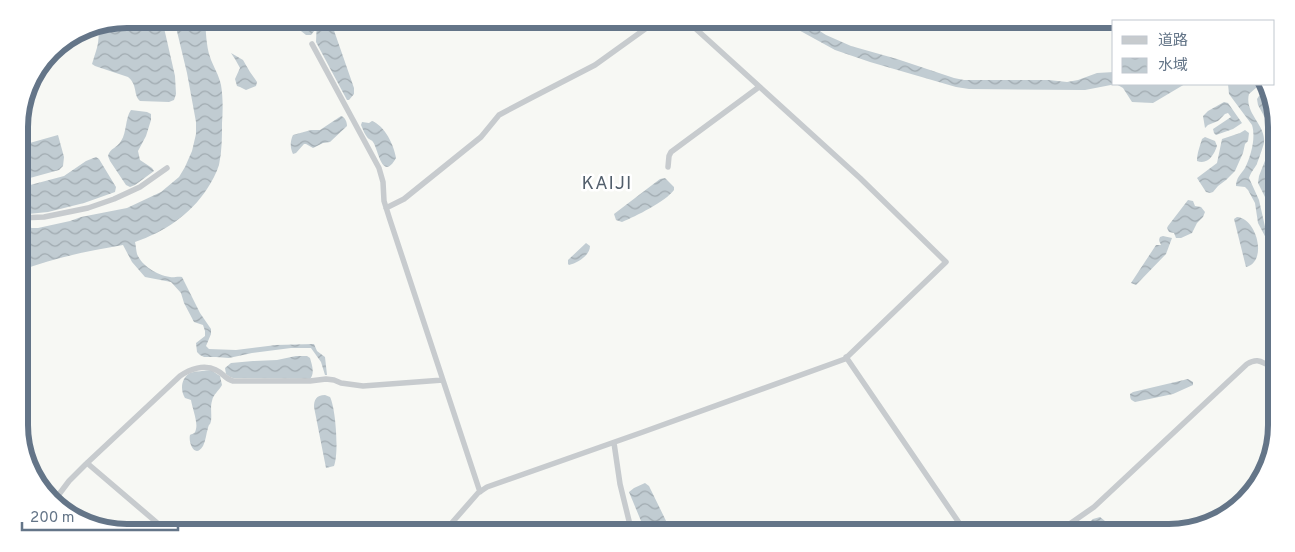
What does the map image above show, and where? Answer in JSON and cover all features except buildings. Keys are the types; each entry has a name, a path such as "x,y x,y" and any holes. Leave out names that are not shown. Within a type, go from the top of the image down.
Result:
{"street":[{"path":"386,208 404,199 481,137 499,115 532,96 596,65 647,28"},
{"path":"451,524 480,492 487,487 830,365 846,357 946,262 860,178 695,28"},
{"path":"312,44 379,168 386,208 480,492"},
{"path":"668,167 668,156 671,152 759,87"},
{"path":"28,218 44,217 88,208 114,199 140,187 167,168"},
{"path":"846,357 960,524"},
{"path":"1068,524 1094,507 1247,364 1261,360 1268,364"},
{"path":"58,496 69,481 87,463 180,376 192,369 214,368 233,381 310,381 330,379 341,383 363,386 443,380"},
{"path":"614,442 620,484 630,524"},
{"path":"87,463 158,524"}],"water":[{"path":"164,28 175,76 176,94 174,100 169,102 140,101 133,83 128,77 92,64 99,32 108,29"},
{"path":"176,28 205,28 211,60 222,90 222,144 219,165 207,189 193,207 176,222 135,242 137,254 146,266 155,272 170,277 182,277 200,313 211,329 206,346 209,349 236,350 276,345 314,344 317,351 325,357 327,375 325,375 321,362 311,348 291,348 229,358 204,357 200,355 197,352 196,343 205,336 205,331 203,325 194,322 181,293 171,282 145,277 132,262 123,245 71,255 28,268 28,227 38,228 127,208 161,192 179,177 192,151 196,134 196,122"},
{"path":"300,28 315,28 311,35 306,35"},
{"path":"317,28 333,28 354,88 354,94 349,100 347,100 316,42"},
{"path":"795,28 815,28 851,46 964,80 1049,80 1067,82 1097,73 1112,72 1112,85 1085,90 969,89 870,62 835,50"},
{"path":"231,53 243,60 257,82 256,86 246,90 237,86 235,79 240,68"},
{"path":"1118,85 1183,85 1153,103 1132,102 1123,88"},
{"path":"1228,85 1258,85 1249,94 1248,101 1252,113 1262,130 1264,142 1257,164 1249,178 1259,200 1268,234 1268,241 1258,223 1255,203 1248,190 1245,187 1236,186 1251,153 1253,130 1252,125 1229,94"},
{"path":"1262,95 1264,101 1268,123 1258,105 1257,99"},
{"path":"1224,102 1228,103 1242,123 1233,129 1216,135 1213,129 1231,117 1228,113 1225,114 1218,121 1205,128 1203,116"},
{"path":"131,110 151,114 146,136 138,151 140,160 154,171 130,187 126,185 108,156 110,151 123,137"},
{"path":"341,116 346,120 347,126 330,142 313,148 304,144 293,154 291,140 293,135 311,130 320,130"},
{"path":"372,121 385,131 393,147 396,158 387,167 381,162 375,145 366,136 361,125 362,122 369,123"},
{"path":"1245,130 1249,133 1248,141 1245,144 1235,171 1213,192 1206,192 1197,178 1217,163 1222,139"},
{"path":"58,135 64,157 63,166 59,170 28,179 28,143"},
{"path":"1205,137 1215,141 1217,146 1212,156 1201,162 1197,161 1198,152 1202,139"},
{"path":"1268,153 1268,213 1266,199 1258,183"},
{"path":"96,157 99,159 116,187 115,192 84,203 48,212 28,214 28,186 64,176 86,161"},
{"path":"665,178 674,187 670,195 635,216 622,222 616,220 614,214 660,179"},
{"path":"1188,200 1193,201 1195,206 1201,207 1205,212 1192,233 1176,238 1174,233 1169,232 1167,228"},
{"path":"1237,217 1244,219 1250,225 1257,240 1257,257 1253,263 1246,267 1234,219"},
{"path":"1163,236 1172,238 1166,254 1136,285 1131,283 1156,245 1161,245 1159,240"},
{"path":"586,243 590,246 586,255 569,265 568,260"},
{"path":"307,356 310,358 313,372 310,379 233,378 226,374 225,368 231,363 277,360"},
{"path":"211,370 220,376 222,385 213,399 211,421 205,442 200,450 197,451 191,445 190,438 190,435 196,431 196,419 191,400 183,395 182,384 190,373"},
{"path":"1188,379 1193,382 1193,385 1173,394 1135,402 1131,398 1130,394 1133,392"},
{"path":"325,395 330,397 332,403 337,442 334,466 326,468 314,407 316,398"},
{"path":"645,483 649,486 668,524 642,524 629,492"},
{"path":"1100,517 1109,524 1088,524 1093,519"}],"district":[{"name":"KAIJI","path":"607,182"}]}
